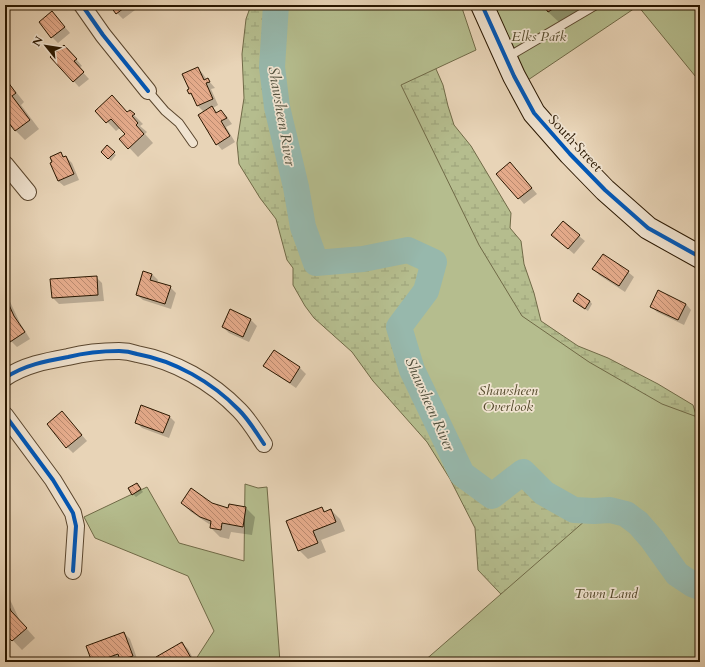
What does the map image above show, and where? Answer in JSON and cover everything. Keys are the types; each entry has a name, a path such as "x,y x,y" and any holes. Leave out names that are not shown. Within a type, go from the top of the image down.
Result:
{"street":[{"path":"82,5 103,35 148,91"},
{"name":"South Street","path":"482,5 514,76 534,113 605,190 648,228 700,257"},
{"path":"5,164 28,192"},
{"path":"5,378 17,370 49,360 87,353 120,351 147,356 186,371 218,391 243,414 264,444"},
{"path":"5,415 53,480 73,513 76,533 73,571"}],"lane":[{"path":"506,59 596,5"},
{"path":"148,91 194,142"}],"green space":[{"name":"Town Land","path":"251,5 423,5 429,53 443,85 454,125 471,146 511,213 510,228 521,241 524,264 534,293 541,321 578,346 608,358 658,384 693,405 700,428 700,662 517,611 478,570 475,528 450,479 427,442 373,381 352,352 314,318 305,306 293,285 293,268 287,260 276,219 260,198 239,164 237,143 244,98 242,54 246,19"},
{"name":"Shawsheen Overlook","path":"276,5 461,5 476,50 401,85 479,245 522,316 589,362 662,404 700,418 700,662 423,662 594,513 594,511 574,510 544,493 523,472 492,496 462,474 412,370 399,327 426,291 434,262 408,250 363,259 316,263 303,227 296,187 277,107 272,67"},
{"name":"Elks Park","path":"492,5 700,5 700,82 638,6 525,82"},
{"path":"245,484 258,488 267,487 280,662 194,662 214,631 188,576 95,538 84,517 147,487 179,543 244,561"}],"building":[{"path":"113,5 128,5 116,14 111,7"},
{"path":"543,5 559,5 548,12"},
{"path":"52,11 65,27 51,38 39,22"},
{"path":"64,45 77,59 74,61 84,72 73,82 50,57"},
{"path":"198,67 204,80 208,78 210,82 206,83 213,99 197,106 191,93 189,94 187,90 189,89 182,74"},
{"path":"5,78 16,93 12,96 30,120 15,131 5,118"},
{"path":"112,95 127,112 130,110 135,114 132,116 138,123 136,125 144,134 128,149 119,139 125,134 111,119 106,123 95,111"},
{"path":"212,106 216,113 221,110 227,118 221,121 230,136 216,145 198,115"},
{"path":"107,145 115,152 108,159 101,152"},
{"path":"61,152 63,157 66,156 74,174 58,181 50,163 52,162 50,157"},
{"path":"510,162 532,188 518,199 496,174"},
{"path":"563,221 580,235 568,249 551,235"},
{"path":"603,254 629,271 619,286 592,269"},
{"path":"143,271 152,274 150,280 171,286 165,304 136,295"},
{"path":"97,276 98,295 52,298 50,279"},
{"path":"658,290 686,304 678,320 650,307"},
{"path":"578,293 590,301 585,309 573,301"},
{"path":"5,296 14,316 25,332 10,342 5,333"},
{"path":"230,309 251,319 243,337 222,327"},
{"path":"274,350 300,367 290,383 263,366"},
{"path":"141,405 170,416 163,433 135,423"},
{"path":"62,411 82,435 66,448 47,424"},
{"path":"137,483 141,489 132,495 128,488"},
{"path":"191,488 212,503 228,508 229,504 246,507 243,527 222,523 221,530 210,528 211,521 200,517 181,503"},
{"path":"322,507 324,512 331,509 336,522 313,531 318,543 298,551 286,521"},
{"path":"5,597 11,611 27,628 12,641 5,634"},
{"path":"124,632 133,656 120,660 118,654 104,659 105,662 92,662 86,646"},
{"path":"182,642 191,658 185,662 159,662 156,657"}],"waterway":[{"name":"Shawsheen River","path":"276,5 272,67 277,107 296,187 303,227 316,263 363,259 408,250 434,262 426,291 399,327 412,370 462,474 492,496 523,472 544,493 574,510 610,510 626,514 638,523 652,539 677,574 692,584 700,587"}],"cycle path":[{"path":"82,5 103,35 148,91"},
{"path":"482,5 514,76 534,113 570,154 605,190 648,228 700,257"},
{"path":"5,378 35,364 87,353 121,351 151,357 179,367 217,390 243,414 264,444"},
{"path":"5,415 53,480 73,513 76,526 73,571"}]}
